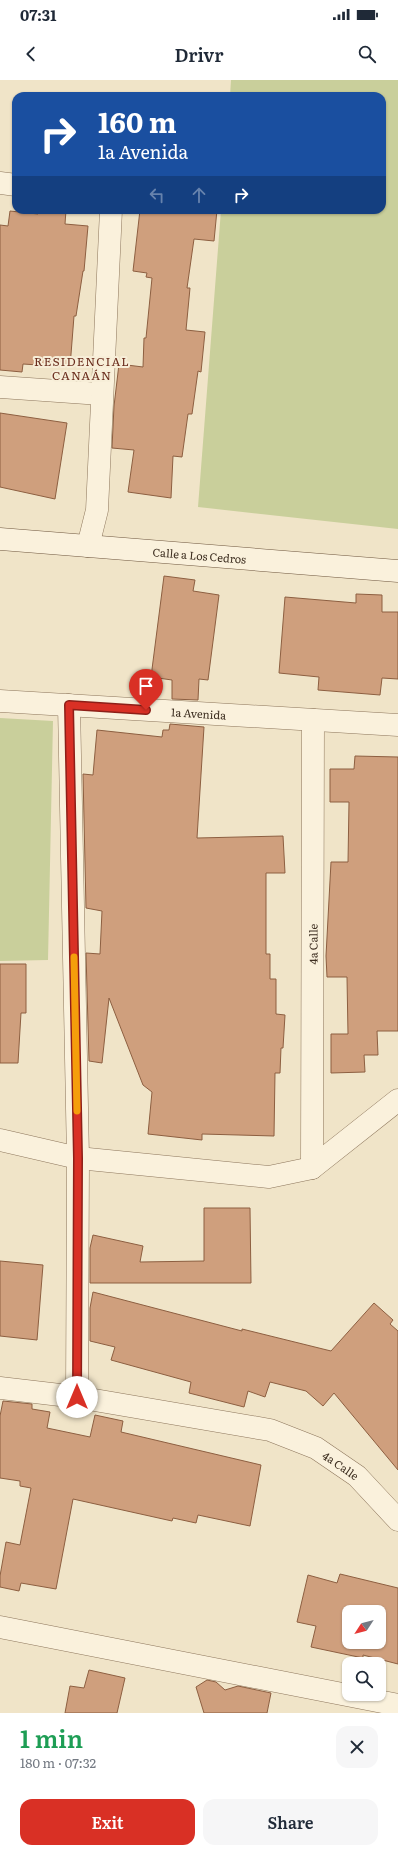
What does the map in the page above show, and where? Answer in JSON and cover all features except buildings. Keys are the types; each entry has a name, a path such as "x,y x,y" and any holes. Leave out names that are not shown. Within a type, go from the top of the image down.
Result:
{"street":[{"path":"0,183 12,184"},
{"path":"88,546 97,510 101,394 111,214"},
{"path":"0,387 101,394"},
{"name":"Calle a Los Cedros","path":"0,539 398,571"},
{"name":"1a Avenida","path":"0,701 398,725"},
{"path":"69,705 78,1158 77,1397"},
{"name":"4a Calle","path":"312,1168 313,720"},
{"path":"0,1140 78,1158 269,1177 312,1168 398,1100"},
{"name":"4a Calle","path":"0,1388 77,1397 270,1430 316,1448 357,1476 398,1520"},
{"path":"0,1627 398,1705"}],"green space":[{"path":"231,80 398,80 398,529 198,507 221,214 386,214 386,92 230,92"},
{"path":"0,718 53,721 48,960 0,961"}],"slow traffic":[{"path":"74,957 77,1111"}],"district":[{"name":"RESIDENCIAL CANAÁN","path":"82,368"}],"route":[{"path":"77,1397 78,1158 69,705 146,710"}]}
